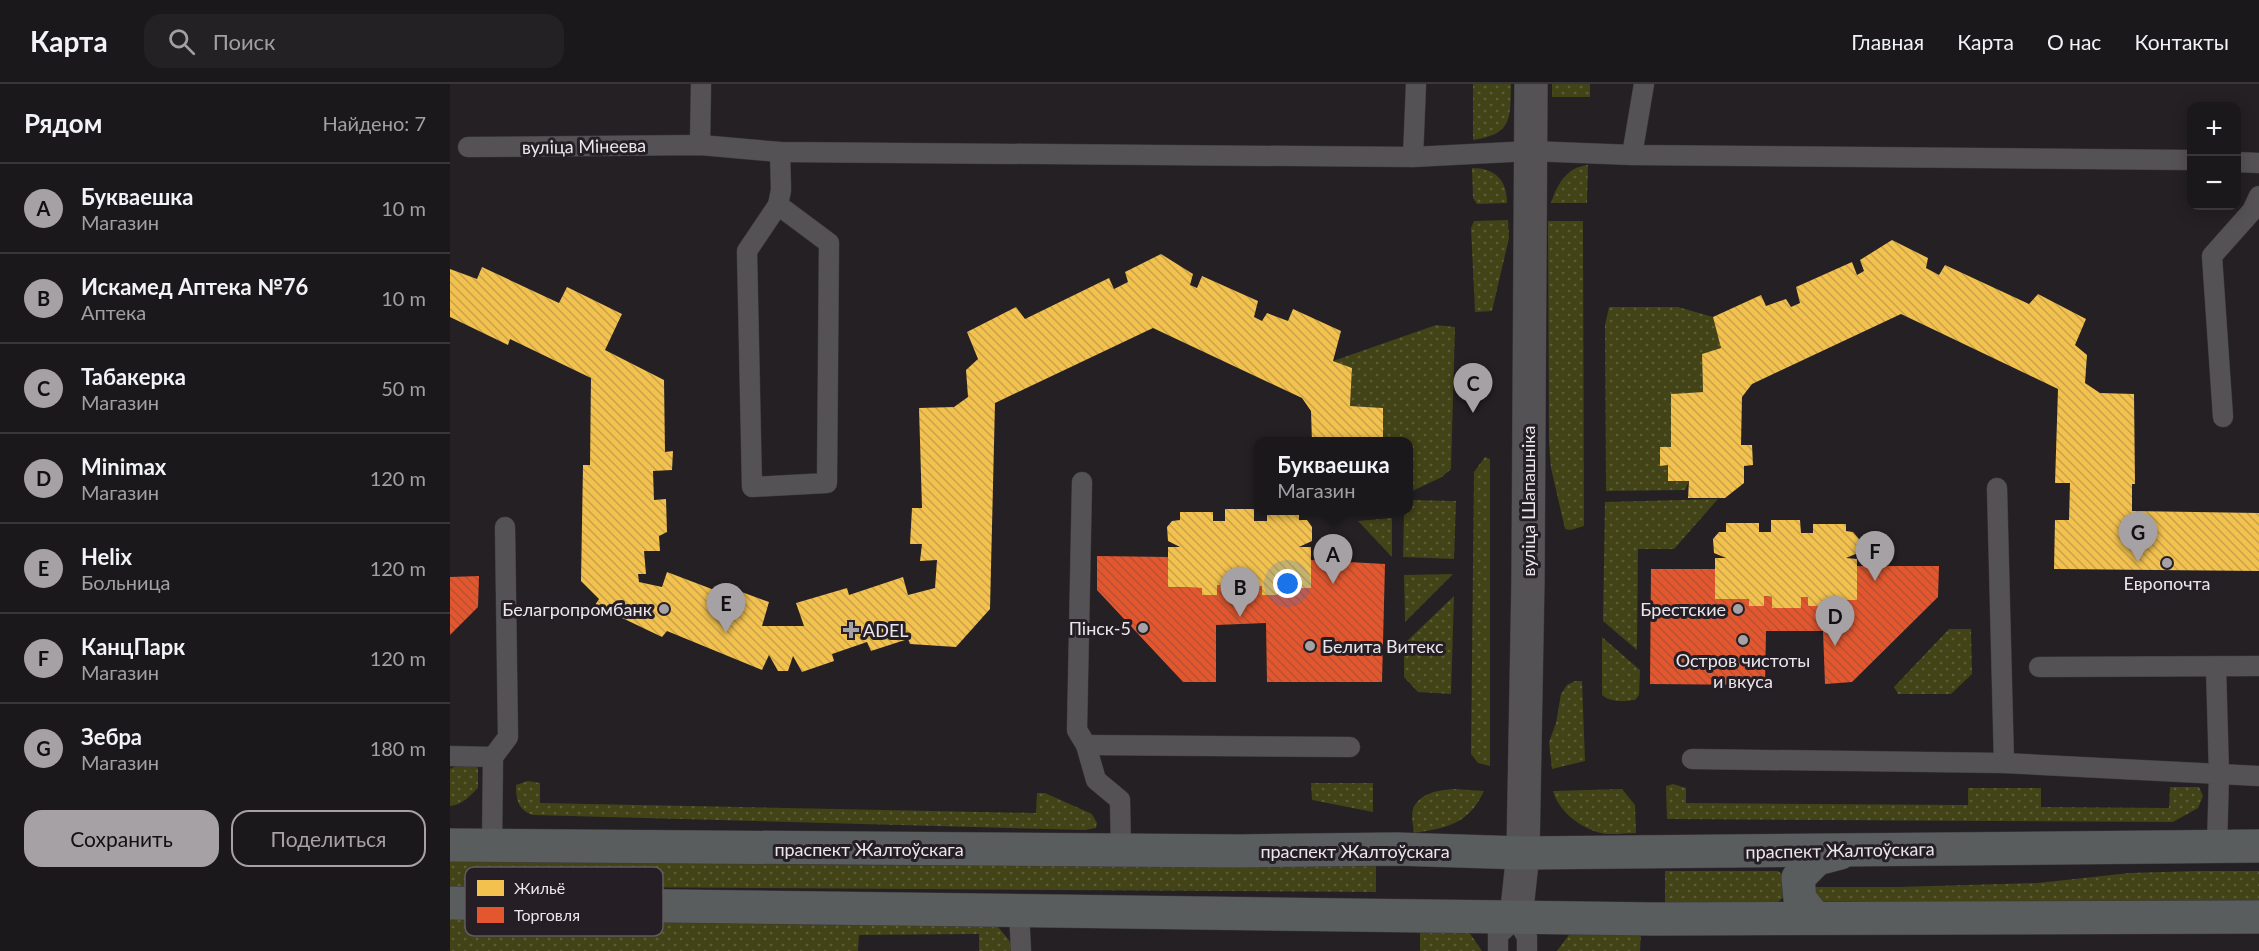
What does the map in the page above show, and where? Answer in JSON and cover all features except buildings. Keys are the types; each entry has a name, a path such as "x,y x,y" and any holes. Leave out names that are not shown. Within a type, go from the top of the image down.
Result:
{"main road":[{"name":"праспект Жалтоўскага","path":"450,845 1120,850 1396,849 1523,853 2259,846"},
{"path":"1815,918 1800,899 1798,879 1816,860 1854,850"},
{"path":"450,903 465,903"},
{"path":"663,906 1515,918 2259,917"}],"street":[{"name":"вуліца Шапашніка","path":"1515,918 1523,853 1528,580 1531,84"}],"lane":[{"path":"700,145 701,84"},
{"path":"1413,157 1416,84"},
{"path":"1632,155 1644,84"},
{"name":"вуліца Мінеева","path":"468,147 700,145 780,152 1413,157 1530,151 1632,155 2187,160"},
{"path":"778,205 829,243 827,483 752,487 747,251 778,205 780,152"},
{"path":"2241,162 2259,163"},
{"path":"2223,417 2211,256 2257,206"},
{"path":"1082,482 1077,730 1086,745 1095,780 1120,800 1120,850"},
{"path":"1997,488 2004,763"},
{"path":"492,847 493,757 508,737 505,527"},
{"path":"2039,667 2259,666"},
{"path":"2216,667 2219,774 2217,846"},
{"path":"1086,745 1350,747"},
{"path":"450,756 493,757"},
{"path":"1692,759 2004,763 2259,776"},
{"path":"1019,911 1021,951"},
{"path":"1498,951 1498,935 1515,918 1527,937 1527,951"}],"shaded area":[{"path":"1473,84 1511,84 1507,123 1496,134 1473,140"},
{"path":"1552,84 1590,84 1590,97 1552,97"},
{"path":"1588,165 1587,203 1551,203 1556,189 1564,178 1574,169"},
{"path":"1472,168 1487,170 1498,177 1505,188 1507,203 1477,204 1473,198"},
{"path":"1508,220 1509,238 1492,311 1475,312 1471,228 1474,221"},
{"path":"1548,221 1583,221 1584,526 1571,530 1565,529 1551,468 1549,443"},
{"path":"1609,307 1678,307 1713,317 1721,348 1702,354 1703,392 1671,394 1671,447 1660,448 1660,465 1668,465 1689,481 1685,490 1606,491 1605,325"},
{"path":"1436,325 1455,327 1451,469 1442,477 1413,491 1413,437 1383,437 1382,408 1350,406 1352,368 1333,361"},
{"path":"1485,457 1490,459 1490,766 1478,763 1471,754 1474,472"},
{"path":"1718,499 1674,549 1638,549 1637,650 1603,621 1605,502"},
{"path":"1413,500 1456,501 1454,559 1403,557 1404,515 1413,515"},
{"path":"1392,518 1392,557 1358,521"},
{"path":"1453,574 1405,622 1404,575"},
{"path":"1454,596 1451,694 1418,692 1404,677 1404,644"},
{"path":"1949,629 1971,629 1972,674 1951,694 1898,694 1894,687"},
{"path":"1602,637 1640,670 1639,695 1635,700 1613,700 1602,695"},
{"path":"1575,681 1582,681 1585,761 1552,769 1549,742 1556,723 1561,694 1567,685"},
{"path":"459,764 472,764 478,768 478,788 462,802 450,806 450,769"},
{"path":"528,781 540,783 540,803 1036,813 1037,793 1045,793 1092,814 1097,823 1096,828 1085,830 533,815 521,807 517,795 516,785"},
{"path":"1311,783 1373,783 1373,812 1312,800"},
{"path":"1673,784 1686,788 1686,803 1968,805 1968,788 2041,788 2041,807 2169,808 2170,787 2199,787 2203,796 2198,808 2173,822 1667,819 1666,786"},
{"path":"1455,789 1484,791 1471,811 1456,822 1437,829 1414,833 1412,814 1416,803 1425,795"},
{"path":"1622,789 1635,805 1636,833 1606,834 1583,826 1564,811 1553,791"},
{"path":"1376,857 1376,892 663,887 663,867 465,867 465,886 450,886 450,858"},
{"path":"1665,871 1778,871 1786,877 1786,895 1778,902 1665,902"},
{"path":"2259,871 2259,903 1817,901 1814,887 2038,883 2129,873"},
{"path":"971,919 993,921 1009,940 1013,951 979,951 979,934 859,935 858,951 450,951 450,920 465,920 465,936 663,936 663,920"},
{"path":"1420,922 1469,932 1482,951 1420,951"},
{"path":"1571,932 1641,932 1640,951 1557,951"}],"place":[{"name":"Табакерка","path":"1473,413"},
{"name":"Зебра","path":"2138,562"},
{"name":"Европочта","path":"2167,563"},
{"name":"КанцПарк","path":"1875,581"},
{"name":"Букваешка","path":"1333,584"},
{"name":"Белагропромбанк","path":"664,609"},
{"name":"Брестские","path":"1738,609"},
{"name":"Искамед Аптека №76","path":"1240,617"},
{"name":"Пінск-5","path":"1143,628"},
{"name":"ADEL","path":"851,630"},
{"name":"Helix","path":"726,633"},
{"name":"Остров чистоты и вкуса","path":"1743,640"},
{"name":"Белита Витекс","path":"1310,646"},
{"name":"Minimax","path":"1835,646"}]}
